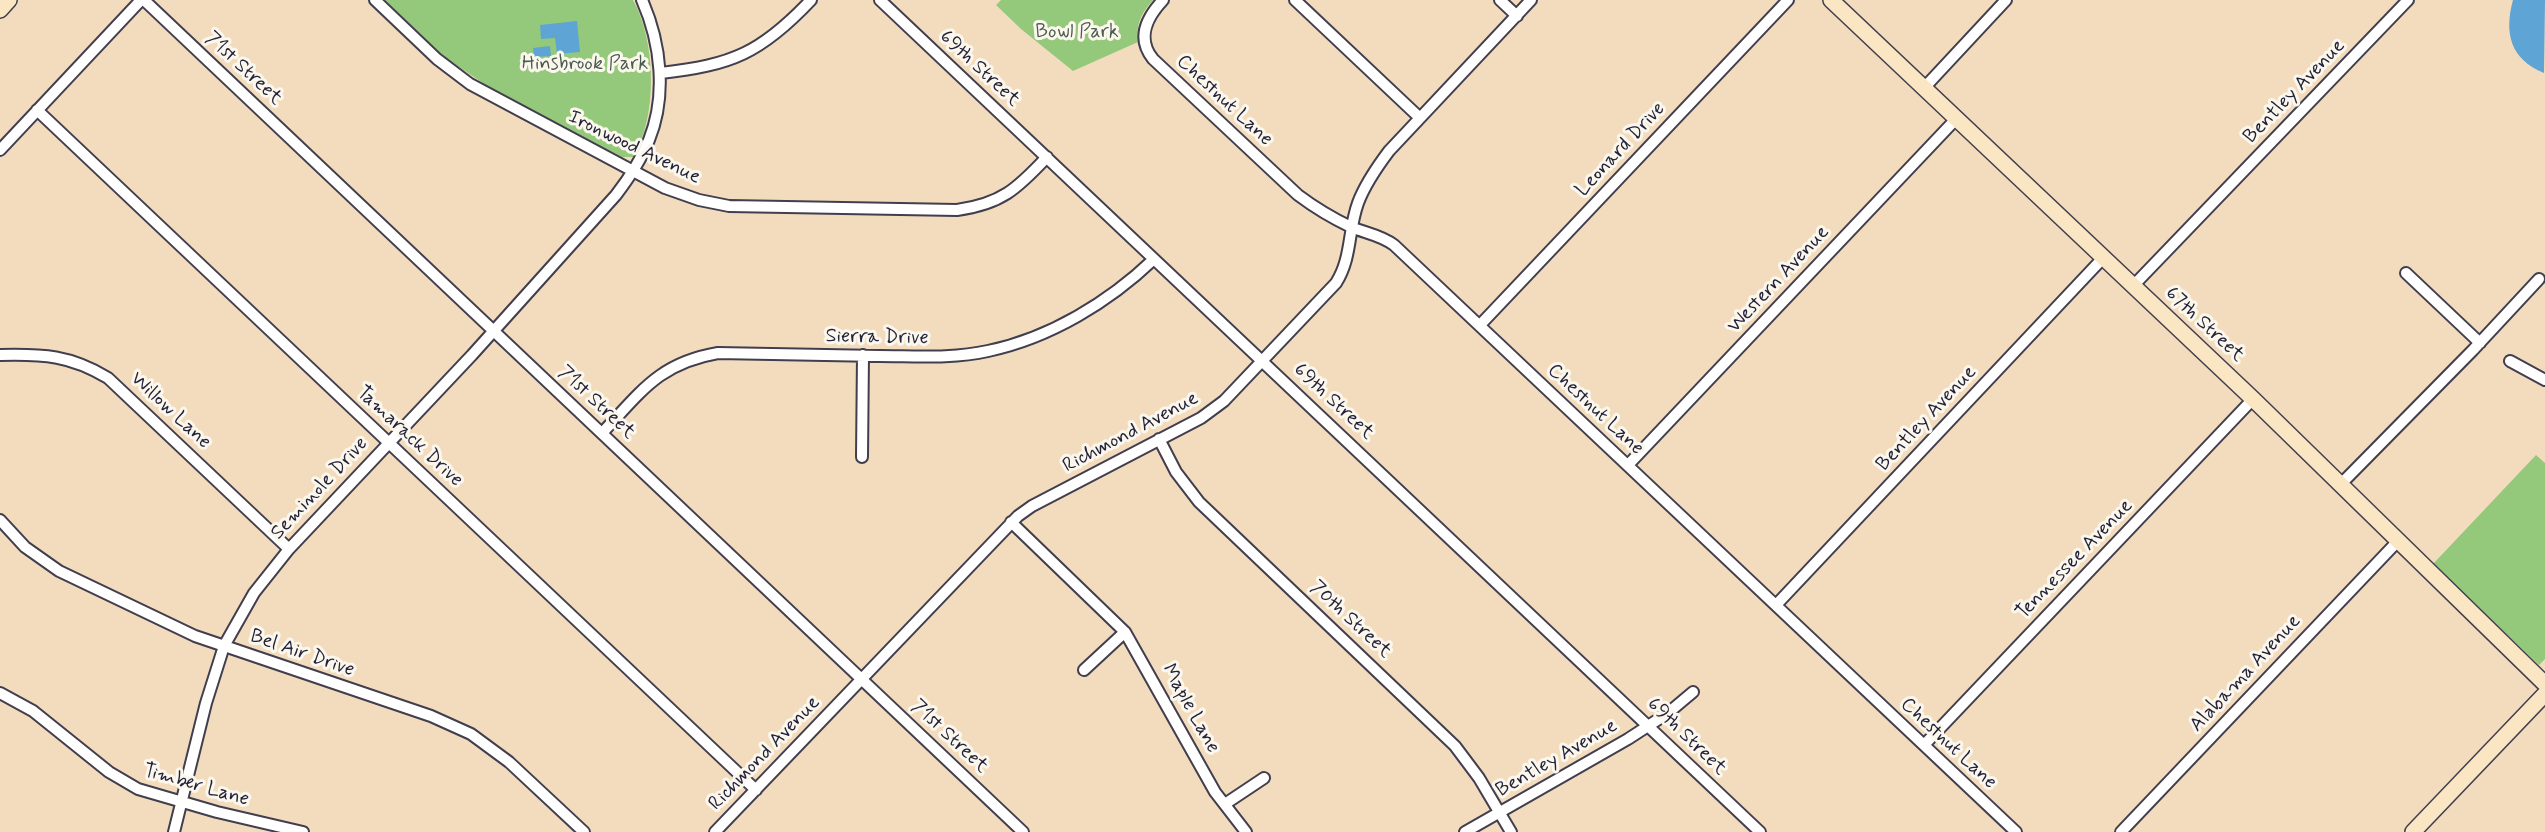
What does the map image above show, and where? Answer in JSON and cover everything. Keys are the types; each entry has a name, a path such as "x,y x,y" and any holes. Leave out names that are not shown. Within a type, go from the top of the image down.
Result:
{"street":[{"path":"0,10 9,0"},
{"path":"0,150 142,0"},
{"name":"71st Street","path":"142,0 1023,832"},
{"name":"Ironwood Avenue","path":"375,0 437,59 470,84 682,195 729,206 957,210 986,205 1004,197 1019,186 1047,157"},
{"name":"Seminole Drive","path":"174,832 206,703 224,646 254,593 288,549 494,331 616,195 634,171 652,133 660,73 654,33 642,0"},
{"path":"660,73 708,67 738,57 775,35 811,0"},
{"name":"69th Street","path":"880,0 1760,832"},
{"name":"Chestnut Lane","path":"1163,0 1148,18 1143,32 1149,54 1153,59 1289,187 1320,211 1394,244 2016,832"},
{"path":"1295,0 1420,118"},
{"path":"1500,0 1517,16"},
{"name":"Richmond Avenue","path":"716,832 1011,522 1032,506 1208,414 1224,401 1336,283 1347,260 1358,202 1376,168 1531,0"},
{"name":"Leonard Drive","path":"1480,326 1788,0"},
{"name":"67th Street","path":"1831,0 2253,399 2545,684"},
{"path":"1924,88 2006,0"},
{"name":"Bentley Avenue","path":"2133,286 2408,0"},
{"name":"Tamarack Drive","path":"37,110 756,790"},
{"name":"Western Avenue","path":"1628,465 1956,119"},
{"name":"Bentley Avenue","path":"1776,605 2103,258"},
{"name":"Sierra Drive","path":"602,433 650,383 664,371 686,360 718,353 863,356 963,355 1019,343 1105,300 1125,286 1154,259"},
{"path":"2406,273 2480,343"},
{"path":"2340,485 2480,343 2539,279"},
{"name":"Willow Lane","path":"0,355 41,354 62,357 90,367 108,378 288,549"},
{"path":"862,456 863,356"},
{"path":"2510,361 2544,377"},
{"name":"Tennessee Avenue","path":"1924,745 2253,399"},
{"name":"70th Street","path":"1159,439 1176,472 1191,493 1443,733 1479,778 1511,832"},
{"name":"Bel Air Drive","path":"0,520 25,547 59,571 195,636 452,724 471,734 509,762 584,832"},
{"name":"Maple Lane","path":"1011,522 1125,632 1215,792 1246,832"},
{"name":"Alabama Avenue","path":"2121,832 2397,542"},
{"path":"1084,670 1125,632"},
{"name":"Bentley Avenue","path":"1465,832 1648,726 1693,692"},
{"name":"Timber Lane","path":"0,693 33,711 122,782 150,794 303,832"},
{"path":"2413,832 2545,694"},
{"path":"1225,804 1264,778"}],"green space":[{"name":"Hinsbrook Park","path":"385,0 633,0 646,36 651,79 647,121 633,157 622,157 499,94 446,58"},
{"name":"Bowl Park","path":"1001,0 1153,0 1140,19 1138,42 1073,71 1021,29 996,5"},
{"path":"2536,455 2545,463 2545,659 2539,665 2433,564"}],"water":[{"path":"2513,0 2545,0 2544,73 2524,60 2512,44 2509,23"},
{"path":"577,21 580,52 557,54 555,38 541,39 540,25"},
{"path":"550,46 551,56 534,57 533,48"}]}
